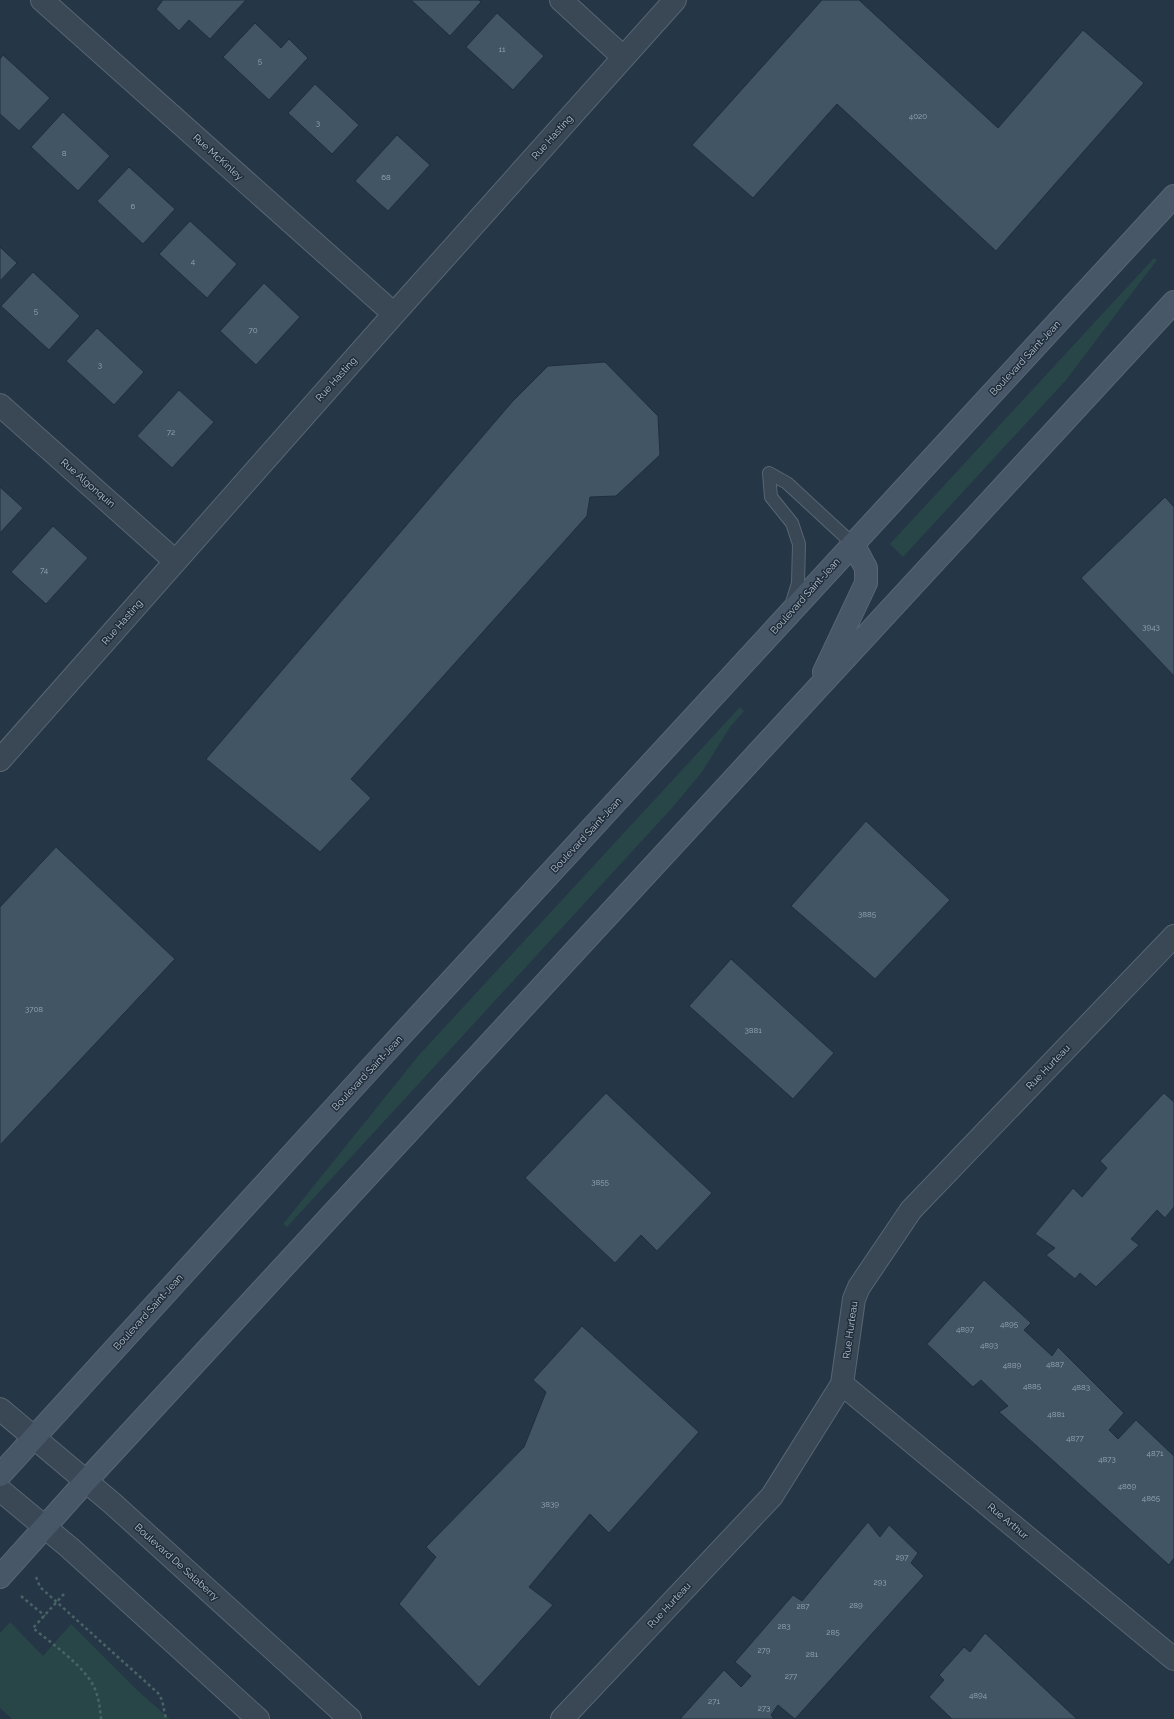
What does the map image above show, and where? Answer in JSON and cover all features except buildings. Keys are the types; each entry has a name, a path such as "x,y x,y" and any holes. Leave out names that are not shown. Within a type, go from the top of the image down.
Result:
{"main road":[{"name":"Boulevard Saint-Jean","path":"0,1475 33,1437 1174,196"},
{"path":"0,1577 86,1481 1174,302"},
{"path":"816,690 866,583 866,568 853,544"}],"street":[{"name":"Rue McKinley","path":"42,0 394,314"},
{"path":"561,0 623,57"},
{"name":"Rue Hasting","path":"0,760 394,314 675,0"},
{"name":"Rue Algonquin","path":"0,405 175,561"},
{"name":"Rue Hurteau","path":"562,1719 772,1496 842,1384 854,1298 859,1287 910,1210 1174,936"},
{"name":"Rue Arthur","path":"842,1384 1174,1659"},
{"name":"Boulevard De Salaberry","path":"0,1409 86,1481 350,1719"},
{"path":"0,1490 70,1548 258,1719"}],"lane":[{"path":"786,617 798,583 798,544 792,523 771,497 769,473 787,483 853,544"}],"path":[{"path":"40,1587 158,1693 162,1700 166,1719"},
{"path":"64,1594 58,1603 33,1628 85,1673 94,1687 99,1700 101,1719"},
{"path":"21,1596 45,1616"}],"green space":[{"path":"1154,258 1157,260 1066,380 903,557 890,544"},
{"path":"740,707 744,711 730,727 702,772 672,808 287,1227 283,1224 419,1055"},
{"path":"10,1622 43,1656 71,1624 138,1691 170,1719 12,1719 0,1708 0,1633"}]}
